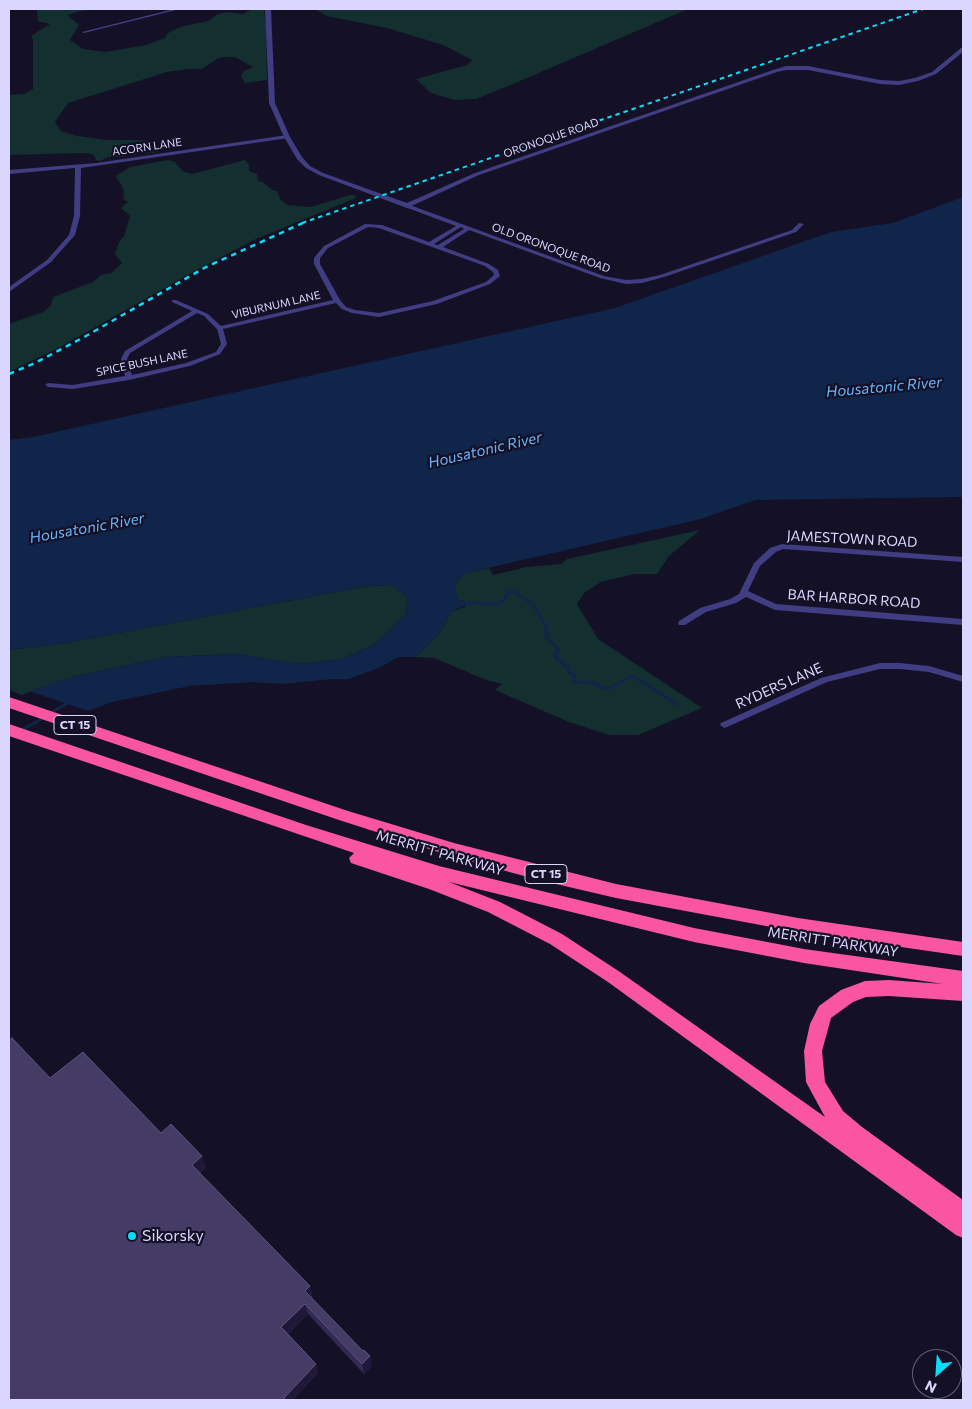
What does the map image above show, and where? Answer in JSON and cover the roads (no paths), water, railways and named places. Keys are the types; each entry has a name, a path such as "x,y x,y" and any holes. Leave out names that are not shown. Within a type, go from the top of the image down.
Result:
{"highway":[{"name":"MERRITT PARKWAY","path":"9,702 354,819 454,850 549,875 616,892 798,925 963,949"},
{"name":"MERRITT PARKWAY","path":"9,730 303,830 439,873 694,936 804,956 963,979"},
{"path":"303,830 319,842 336,851 435,884 486,904 556,939 614,977 963,1228"},
{"path":"963,992 889,988 865,989 847,996 825,1012 819,1024 813,1050 816,1082 825,1101 836,1117 855,1134 963,1212"}],"street":[{"path":"84,32 178,9"},
{"path":"268,9 271,40 271,98 287,137 299,158 308,167 351,186 407,206"},
{"name":"ORONOQUE ROAD","path":"407,206 477,174 775,71 786,68 808,68 880,82 899,83 916,80 934,73 963,50"},
{"name":"ACORN LANE","path":"9,172 78,166 287,137"},
{"path":"9,290 49,261 72,235 77,216 78,166"},
{"name":"OLD ORONOQUE ROAD","path":"407,206 611,280 634,282 662,276 784,234 798,228 801,224"},
{"path":"372,224 438,248 491,267 496,270 497,276 488,283 434,303 379,315 354,312 344,308 337,301 318,264 320,253 326,247 364,226 372,224"},
{"path":"429,244 458,226"},
{"path":"438,248 468,229"},
{"path":"174,301 206,316 220,328"},
{"name":"VIBURNUM LANE","path":"220,328 337,301"},
{"path":"129,378 124,359 127,352 197,311"},
{"name":"SPICE BUSH LANE","path":"48,385 73,387 129,378 188,365 218,353 224,344 220,328"},
{"name":"JAMESTOWN ROAD","path":"745,593 757,565 773,550 782,546 963,558"},
{"path":"682,623 703,610 733,601 745,593"},
{"name":"BAR HARBOR ROAD","path":"745,593 775,606 963,622"},
{"name":"RYDERS LANE","path":"724,726 824,680 880,666 914,667 963,679"}],"water":[{"name":"Housatonic River","path":"963,197 963,497 755,500 701,519 466,573 458,580 454,589 458,600 471,602 451,612 439,634 415,657 398,657 381,667 349,679 283,684 252,682 190,686 112,702 88,711 29,691 72,677 165,657 235,654 300,664 342,659 373,645 405,615 407,606 406,596 391,585 367,586 66,643 9,650 9,440 33,437 615,308 831,232 893,223"}],"waterway":[{"path":"467,603 497,604 503,601 509,592 514,592 533,604 546,627 546,637 558,649 555,658 568,667 567,671 575,675 574,682 593,683 607,689 633,676 678,705"},
{"path":"50,713 68,703"},
{"path":"20,731 43,718"}],"railway":[{"path":"302,223 923,9"},
{"path":"9,374 35,363 86,336 206,267 305,222"}],"place":[{"name":"Sikorsky","path":"132,1236"}]}
